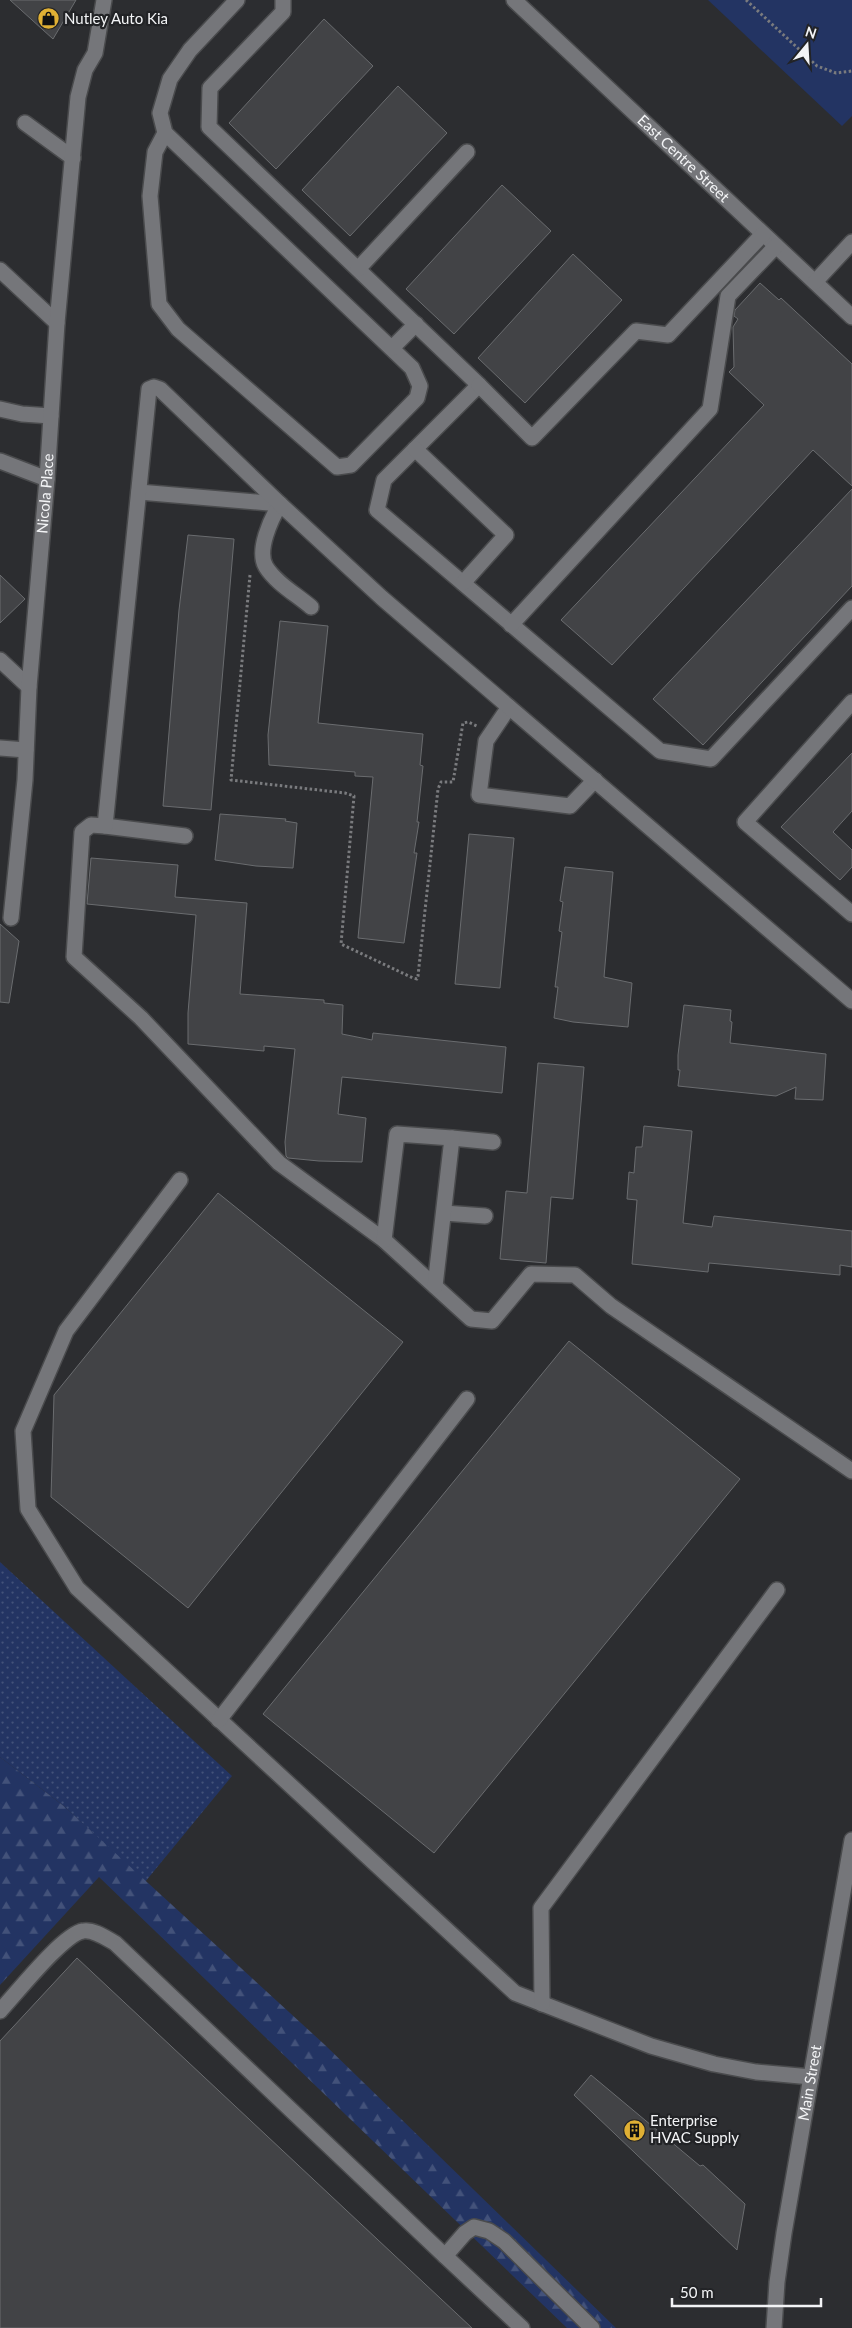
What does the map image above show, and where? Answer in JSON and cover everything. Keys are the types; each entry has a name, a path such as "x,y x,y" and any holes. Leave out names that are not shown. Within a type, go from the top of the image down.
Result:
{"street":[{"name":"Nicola Place","path":"11,918 48,479 57,323 78,97 85,70 95,53 104,0"},
{"path":"165,133 155,152 150,196 159,304 178,329 337,467 351,465 417,398 420,386 412,368 165,133 160,113 170,79 190,50 237,0"},
{"path":"283,0 283,12 210,88 209,127 416,324 532,438 636,331 668,335 763,234"},
{"name":"East Centre Street","path":"514,0 852,317"},
{"path":"25,123 72,158"},
{"path":"358,269 466,152"},
{"path":"815,282 852,242"},
{"path":"511,624 710,409 728,296 776,246"},
{"path":"0,270 57,323"},
{"path":"392,348 416,324"},
{"path":"479,385 384,480 378,510 660,752 711,759 852,608"},
{"path":"105,826 150,389 154,387 160,389 382,598 852,1001"},
{"path":"0,409 22,414 52,416"},
{"path":"415,449 506,535 463,583"},
{"path":"0,461 48,479"},
{"path":"139,492 280,504"},
{"path":"280,504 270,520 262,557 265,566 272,574 311,607"},
{"path":"0,660 29,687"},
{"path":"852,702 745,822 852,914"},
{"path":"509,707 486,740 479,795 570,806 595,780"},
{"path":"0,748 26,750"},
{"path":"185,836 91,825 82,832 74,957 141,1018 279,1163 384,1240 471,1319 492,1321 531,1274 575,1275 612,1306 852,1471"},
{"path":"384,1240 397,1134 493,1142"},
{"path":"435,1286 452,1138"},
{"path":"180,1180 66,1331 23,1431 28,1509 77,1588 515,1994 651,2046 714,2064 756,2072 811,2077"},
{"path":"444,1212 485,1216"},
{"path":"219,1720 467,1399"},
{"path":"542,2004 541,1908 777,1590"},
{"name":"Main Street","path":"774,2328 777,2282 784,2233 852,1840"},
{"path":"0,2011 67,1938 83,1931 99,1934 115,1943 522,2328"},
{"path":"445,2256 465,2233 474,2227 489,2231 504,2242 592,2328"}],"path":[{"path":"746,0 817,66 844,74 852,70"},
{"path":"250,572 230,777 234,781 345,793 354,796 341,937 342,947 412,978 418,978 439,784 454,782 463,723 468,722 492,732"}],"green space":[{"path":"708,0 852,0 852,116 842,126"},
{"path":"0,1562 232,1776 145,1882 65,1807 0,1757"},
{"path":"0,1757 65,1807 325,2045 616,2328 567,2328 99,1877 0,1985"}],"building":[{"name":"Nutley Auto Kia","path":"10,0 76,0 53,39"},
{"path":"324,19 373,66 276,169 229,123"},
{"path":"398,86 447,133 350,236 302,190"},
{"path":"502,185 551,231 454,334 406,289"},
{"path":"573,254 622,300 525,403 478,358"},
{"path":"760,283 779,300 781,298 852,364 852,486 813,450 612,665 561,620 764,405 729,372 734,367 733,327 738,319 734,316 735,310"},
{"path":"852,489 852,586 703,745 653,699"},
{"path":"188,535 234,539 211,810 163,806 179,610"},
{"path":"0,575 25,599 0,623"},
{"path":"280,621 328,626 318,723 423,734 420,765 423,766 417,822 419,822 414,853 417,853 404,943 358,938 373,777 355,776 355,772 269,765 268,735"},
{"path":"852,753 852,811 833,832 852,850 852,867 840,880 781,827"},
{"path":"220,814 286,819 285,821 297,823 293,868 256,866 215,860"},
{"path":"469,834 514,838 500,988 455,984"},
{"path":"91,858 178,865 175,897 247,903 240,994 324,1000 324,1003 343,1005 342,1034 372,1040 373,1033 506,1047 502,1093 342,1077 338,1114 366,1118 362,1162 288,1158 286,1156 285,1142 295,1049 264,1046 264,1051 188,1044 188,1013 196,915 87,904"},
{"path":"565,867 613,872 604,977 632,983 628,1027 573,1022 554,1018 558,987 555,987 562,932 559,931 563,902 560,901"},
{"path":"0,924 19,941 9,1003 0,1002"},
{"path":"684,1005 731,1010 730,1043 826,1054 823,1100 795,1099 796,1087 776,1096 678,1086 680,1070 678,1070 678,1055"},
{"path":"538,1063 584,1067 573,1199 551,1197 546,1263 500,1259 506,1191 527,1193"},
{"path":"644,1126 692,1131 683,1223 712,1227 714,1216 852,1231 852,1267 840,1265 840,1275 709,1263 708,1272 632,1264 637,1200 627,1199 629,1172 634,1173 636,1147 642,1147"},
{"path":"218,1193 403,1342 188,1608 51,1497 54,1395"},
{"path":"569,1341 740,1479 434,1853 263,1714"},
{"path":"77,1958 472,2328 0,2328 0,2041"},
{"name":"Enterprise HVAC Supply","path":"591,2075 700,2166 703,2165 745,2204 737,2250 574,2095"}],"place":[{"name":"Nutley Auto Kia","path":"48,19"},
{"name":"Enterprise HVAC Supply","path":"634,2130"}]}
